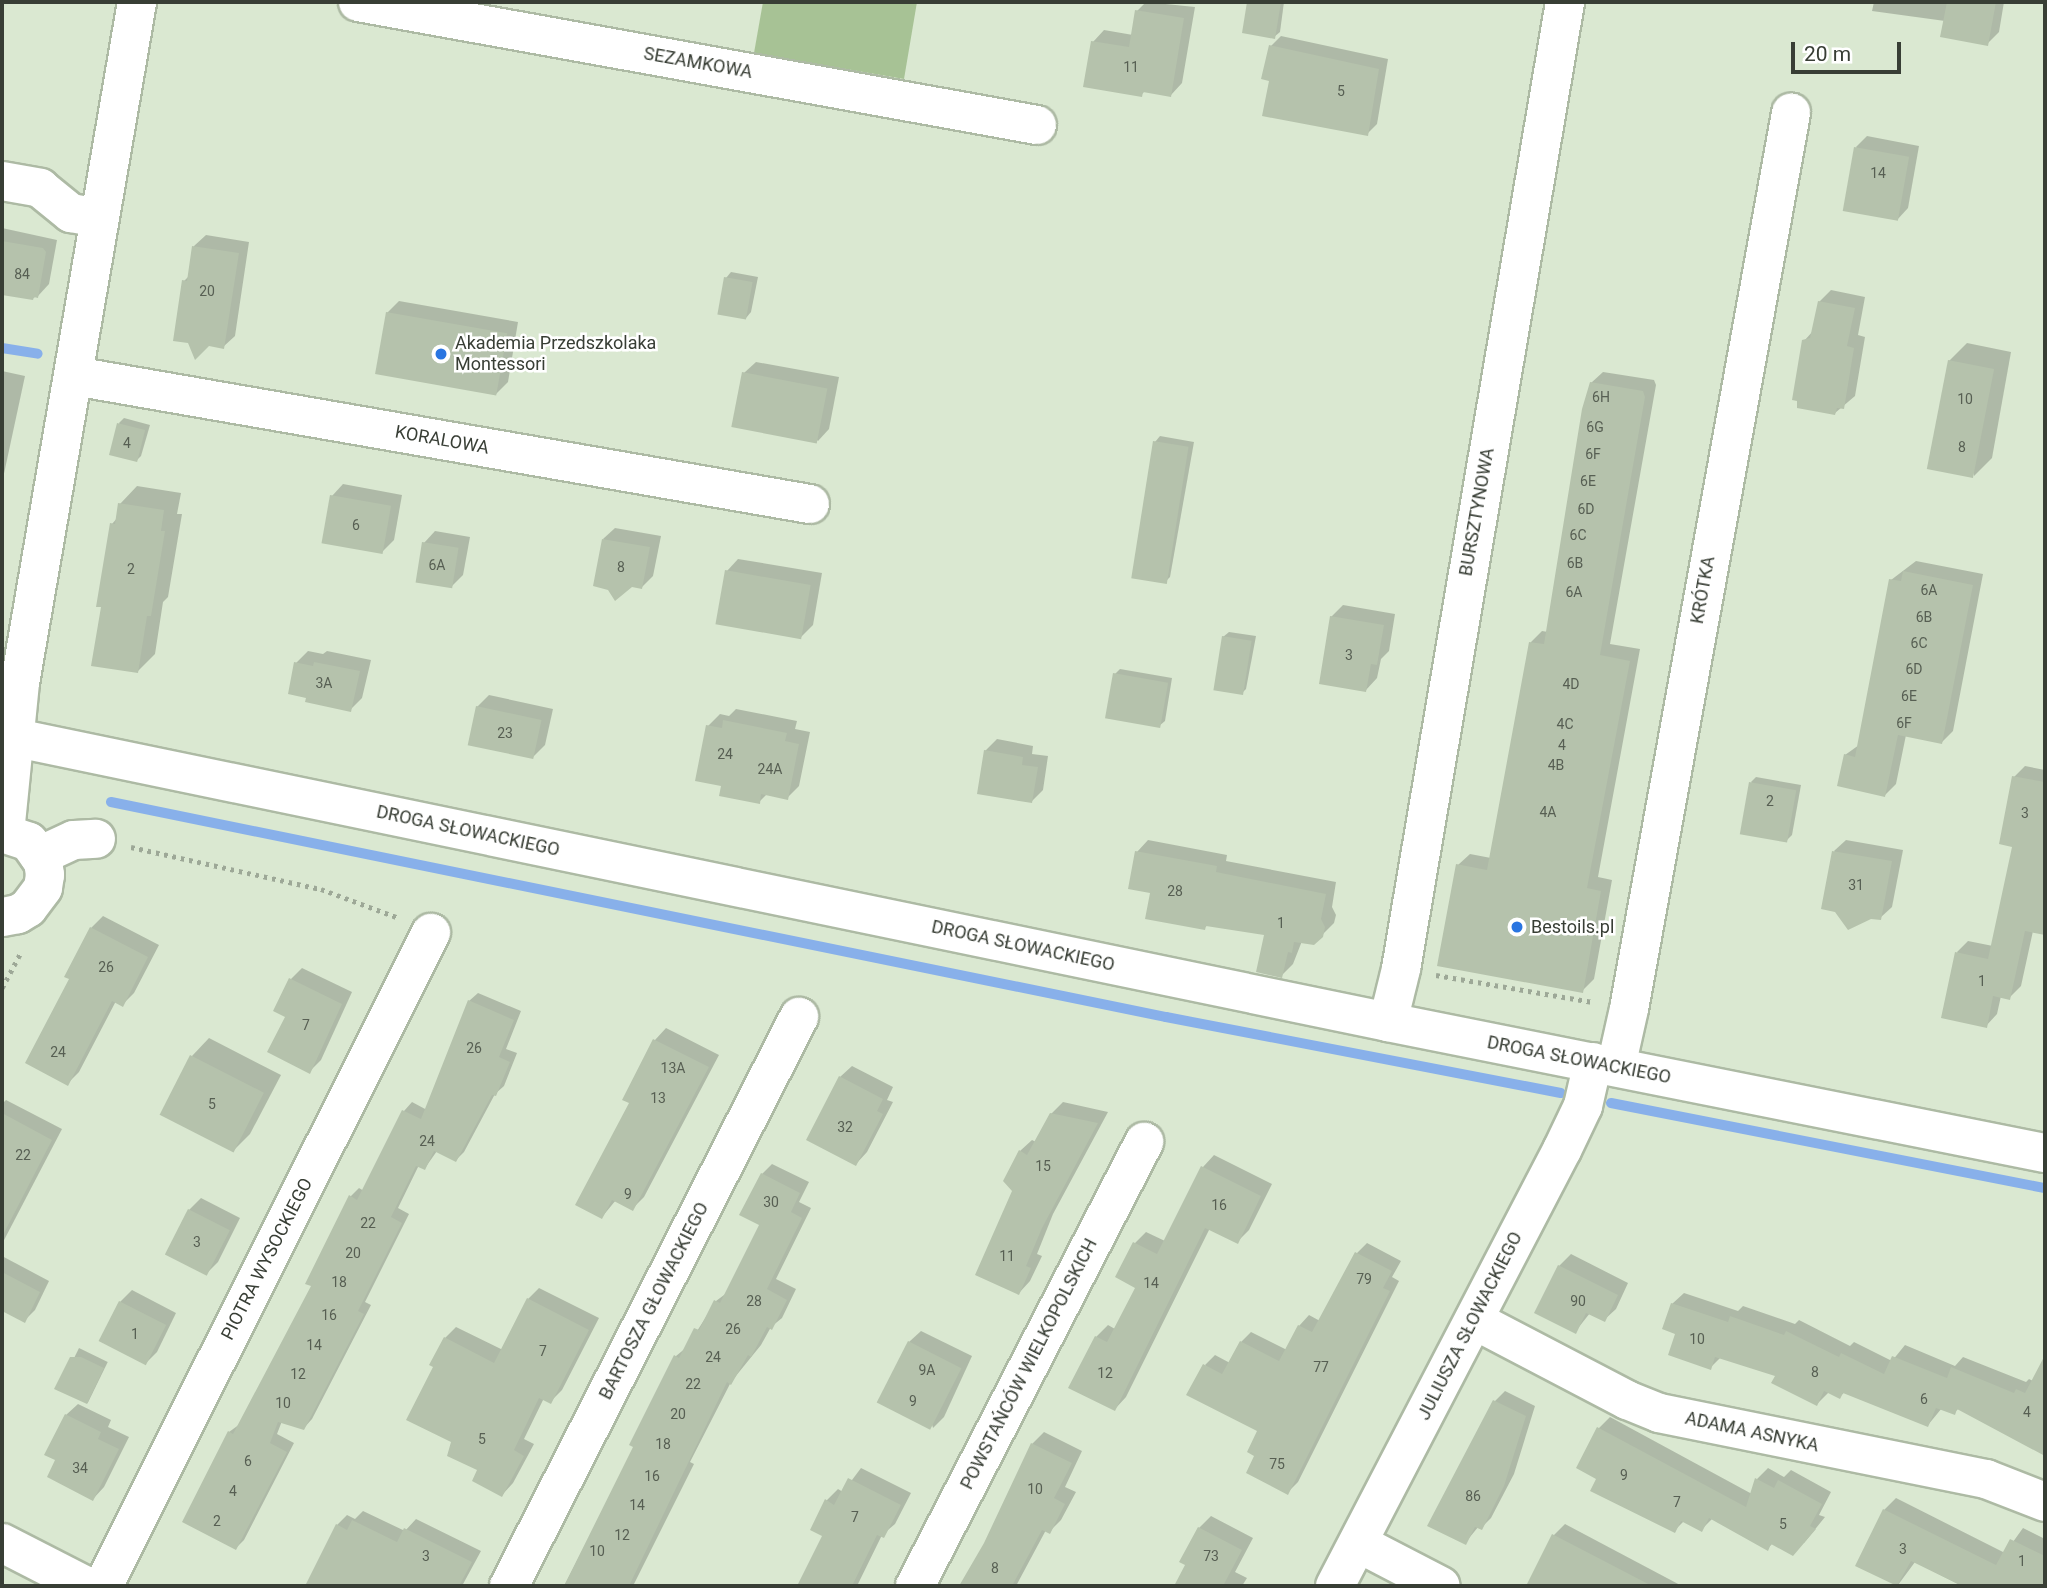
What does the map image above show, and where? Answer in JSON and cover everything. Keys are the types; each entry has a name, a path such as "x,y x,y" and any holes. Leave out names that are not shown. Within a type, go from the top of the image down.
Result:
{"street":[{"path":"2,916 18,914 37,900 44,875 40,856 29,842 3,833 9,736 74,376 137,2"},
{"name":"SEZAMKOWA","path":"358,2 1037,125"},
{"name":"BURSZTYNOWA","path":"1388,1022 1401,968 1565,2"},
{"name":"KRÓTKA","path":"1604,1065 1629,1009 1791,113"},
{"path":"2,181 40,188 71,214 99,218"},
{"name":"KORALOWA","path":"74,376 810,505"},
{"name":"DROGA SŁOWACKIEGO","path":"9,736 1388,1022 2045,1153"},
{"path":"40,856 75,840 96,839"},
{"name":"PIOTRA WYSOCKIEGO","path":"103,1586 431,933"},
{"name":"BARTOSZA GŁOWACKIEGO","path":"509,1586 799,1017"},
{"name":"JULIUSZA SŁOWACKIEGO","path":"1335,1586 1604,1065"},
{"name":"POWSTAŃCÓW WIELKOPOLSKICH","path":"915,1586 1144,1142"},
{"name":"ADAMA ASNYKA","path":"1474,1320 1627,1401 1659,1413 1986,1479 2045,1502"},
{"path":"1358,1543 1441,1586"},
{"path":"2,1544 86,1586"}],"path":[{"path":"96,839 321,889 382,909 431,933"},
{"path":"1401,968 1629,1009"}],"green space":[{"path":"763,2 917,2 904,79 754,53"}],"building":[{"path":"1247,2 1281,2 1275,39 1242,33"},
{"path":"1947,2 1996,2 1988,46 1940,37"},
{"path":"1135,10 1184,18 1171,97 1143,92 1142,97 1083,87 1091,41 1129,47"},
{"path":"1269,45 1379,69 1368,136 1262,116 1269,81 1261,79"},
{"path":"1854,147 1909,157 1898,221 1843,211"},
{"path":"2,241 43,248 46,252 38,298 34,297 33,300 2,295"},
{"path":"192,246 239,253 224,349 209,346 195,360 188,343 173,341 182,280 187,281"},
{"path":"724,277 753,282 746,319 717,314"},
{"path":"1818,301 1855,308 1847,346 1854,348 1844,409 1837,408 1835,415 1797,408 1797,401 1792,400 1802,340 1810,338"},
{"name":"Akademia Przedszkolaka Montessori","path":"386,312 507,333 496,395 375,374"},
{"path":"1948,360 1994,369 1973,478 1927,469"},
{"path":"742,372 827,389 817,444 731,427"},
{"path":"1590,382 1643,391 1645,397 1600,655 1630,661 1587,888 1601,891 1583,993 1437,966 1456,864 1487,870 1529,642 1544,644 1582,409"},
{"path":"117,423 145,430 137,462 109,455"},
{"path":"1153,441 1189,447 1167,584 1131,578"},
{"path":"330,495 391,506 383,554 321,543"},
{"path":"118,503 164,510 161,531 165,531 151,616 147,616 138,673 91,666 101,607 96,607 110,523 115,524"},
{"path":"602,539 650,547 642,589 632,587 615,601 608,590 593,586"},
{"path":"422,542 459,548 452,588 416,582"},
{"path":"725,570 811,585 801,639 715,624"},
{"path":"1903,571 1973,585 1942,744 1898,735 1885,797 1837,786 1844,754 1855,757 1889,579 1901,581"},
{"path":"1330,616 1384,625 1377,665 1371,664 1366,692 1319,684"},
{"path":"1222,636 1252,641 1243,695 1213,690"},
{"path":"294,662 313,666 314,662 360,671 351,712 305,702 306,698 288,694"},
{"path":"1113,673 1168,683 1160,728 1105,718"},
{"path":"476,706 542,720 533,759 468,745"},
{"path":"723,720 787,733 785,741 799,744 788,800 761,794 760,804 719,796 721,786 695,781 706,725 722,728"},
{"path":"984,750 1023,757 1022,765 1038,767 1032,803 977,794"},
{"path":"2012,776 2045,782 2045,935 2025,931 2010,1000 1993,996 1987,1028 1941,1018 1955,952 1988,959 2012,847 1999,844"},
{"path":"1749,782 1796,790 1787,843 1740,834"},
{"path":"1135,851 1217,866 1216,872 1326,894 1321,919 1325,927 1323,937 1314,945 1294,942 1292,953 1288,952 1282,978 1256,972 1264,935 1206,926 1205,930 1145,919 1150,893 1128,889"},
{"path":"1832,851 1892,861 1881,920 1871,919 1848,930 1835,912 1821,909"},
{"path":"90,927 148,957 123,1007 112,1001 68,1086 25,1063 69,979 64,977"},
{"path":"289,978 342,1004 310,1074 267,1052 285,1017 273,1011"},
{"path":"468,1000 514,1020 499,1057 510,1062 496,1096 492,1095 456,1162 434,1151 425,1170 416,1166 391,1217 402,1223 358,1311 364,1314 304,1430 278,1422 270,1443 287,1452 236,1550 182,1522 228,1431 233,1434 311,1286 305,1284 349,1195 357,1200 402,1110 421,1119"},
{"path":"653,1039 709,1067 633,1211 612,1200 602,1219 575,1205 629,1103 622,1100"},
{"path":"190,1055 264,1093 234,1152 160,1115"},
{"path":"839,1076 883,1099 877,1111 883,1114 856,1166 806,1140"},
{"path":"2,1113 52,1140 2,1237"},
{"path":"1050,1113 1098,1123 1042,1228 1026,1266 1031,1268 1019,1295 975,1275 1012,1191 1003,1181 1019,1150 1027,1155"},
{"path":"1201,1166 1261,1196 1238,1244 1205,1228 1115,1411 1068,1388 1095,1336 1107,1342 1135,1288 1115,1277 1133,1242 1157,1254"},
{"path":"761,1173 800,1193 791,1212 802,1218 767,1289 787,1300 772,1330 767,1327 751,1357 748,1355 731,1385 727,1382 629,1586 564,1586 633,1447 629,1445 674,1355 679,1358 694,1328 699,1330 714,1300 720,1303 759,1225 739,1215"},
{"path":"188,1209 230,1230 207,1276 165,1254"},
{"path":"1355,1252 1392,1271 1383,1288 1390,1291 1288,1495 1246,1473 1254,1456 1247,1452 1257,1431 1186,1395 1203,1364 1222,1374 1240,1341 1279,1361 1298,1325 1312,1332"},
{"path":"1558,1265 1618,1295 1605,1322 1586,1313 1576,1334 1534,1313"},
{"path":"2,1272 40,1292 25,1323 2,1311"},
{"path":"527,1298 589,1330 551,1404 539,1398 514,1450 524,1456 502,1497 472,1481 477,1470 447,1456 451,1442 406,1420 433,1367 429,1365 444,1337 494,1363"},
{"path":"119,1301 166,1325 146,1365 99,1341"},
{"path":"1671,1303 1728,1322 1730,1316 1784,1335 1786,1331 1839,1357 1841,1353 1884,1374 1892,1356 1947,1378 1951,1367 2014,1393 2016,1389 2025,1393 2045,1355 2045,1456 1957,1409 1955,1415 1936,1408 1928,1427 1843,1393 1840,1399 1824,1391 1817,1406 1771,1383 1775,1376 1715,1357 1711,1370 1668,1355 1675,1334 1662,1329"},
{"path":"908,1341 961,1368 930,1430 877,1402"},
{"path":"70,1357 81,1357 104,1368 87,1404 54,1389"},
{"path":"1493,1400 1526,1416 1504,1486 1482,1530 1475,1527 1466,1545 1427,1526"},
{"path":"65,1414 101,1432 98,1439 119,1449 93,1501 47,1477 55,1460 44,1455"},
{"path":"1597,1427 1746,1507 1755,1478 1774,1488 1778,1480 1822,1504 1810,1526 1816,1529 1793,1556 1771,1544 1768,1551 1709,1518 1702,1532 1681,1521 1675,1533 1590,1491 1596,1479 1576,1468"},
{"path":"1031,1443 1072,1463 1054,1498 1065,1504 1050,1534 1042,1530 1012,1586 959,1586 984,1543"},
{"path":"848,1478 901,1505 884,1538 877,1535 852,1586 797,1586 822,1536 810,1530 825,1499 834,1505"},
{"path":"1883,1509 1996,1565 2010,1539 2045,1556 2045,1586 1962,1586 1911,1561 1897,1586 1855,1566"},
{"path":"352,1520 397,1542 404,1528 472,1562 459,1586 305,1586 336,1524 347,1530"},
{"path":"1198,1527 1242,1550 1223,1586 1174,1586 1185,1565 1179,1562"},
{"path":"1552,1534 1606,1562 1652,1586 1526,1586"}],"waterway":[{"path":"2,348 38,354"},
{"path":"111,802 1166,1017 1561,1093"},
{"path":"1611,1103 2045,1188"}],"place":[{"name":"Akademia Przedszkolaka Montessori","path":"441,354"},
{"name":"Bestoils.pl","path":"1517,927"}]}
